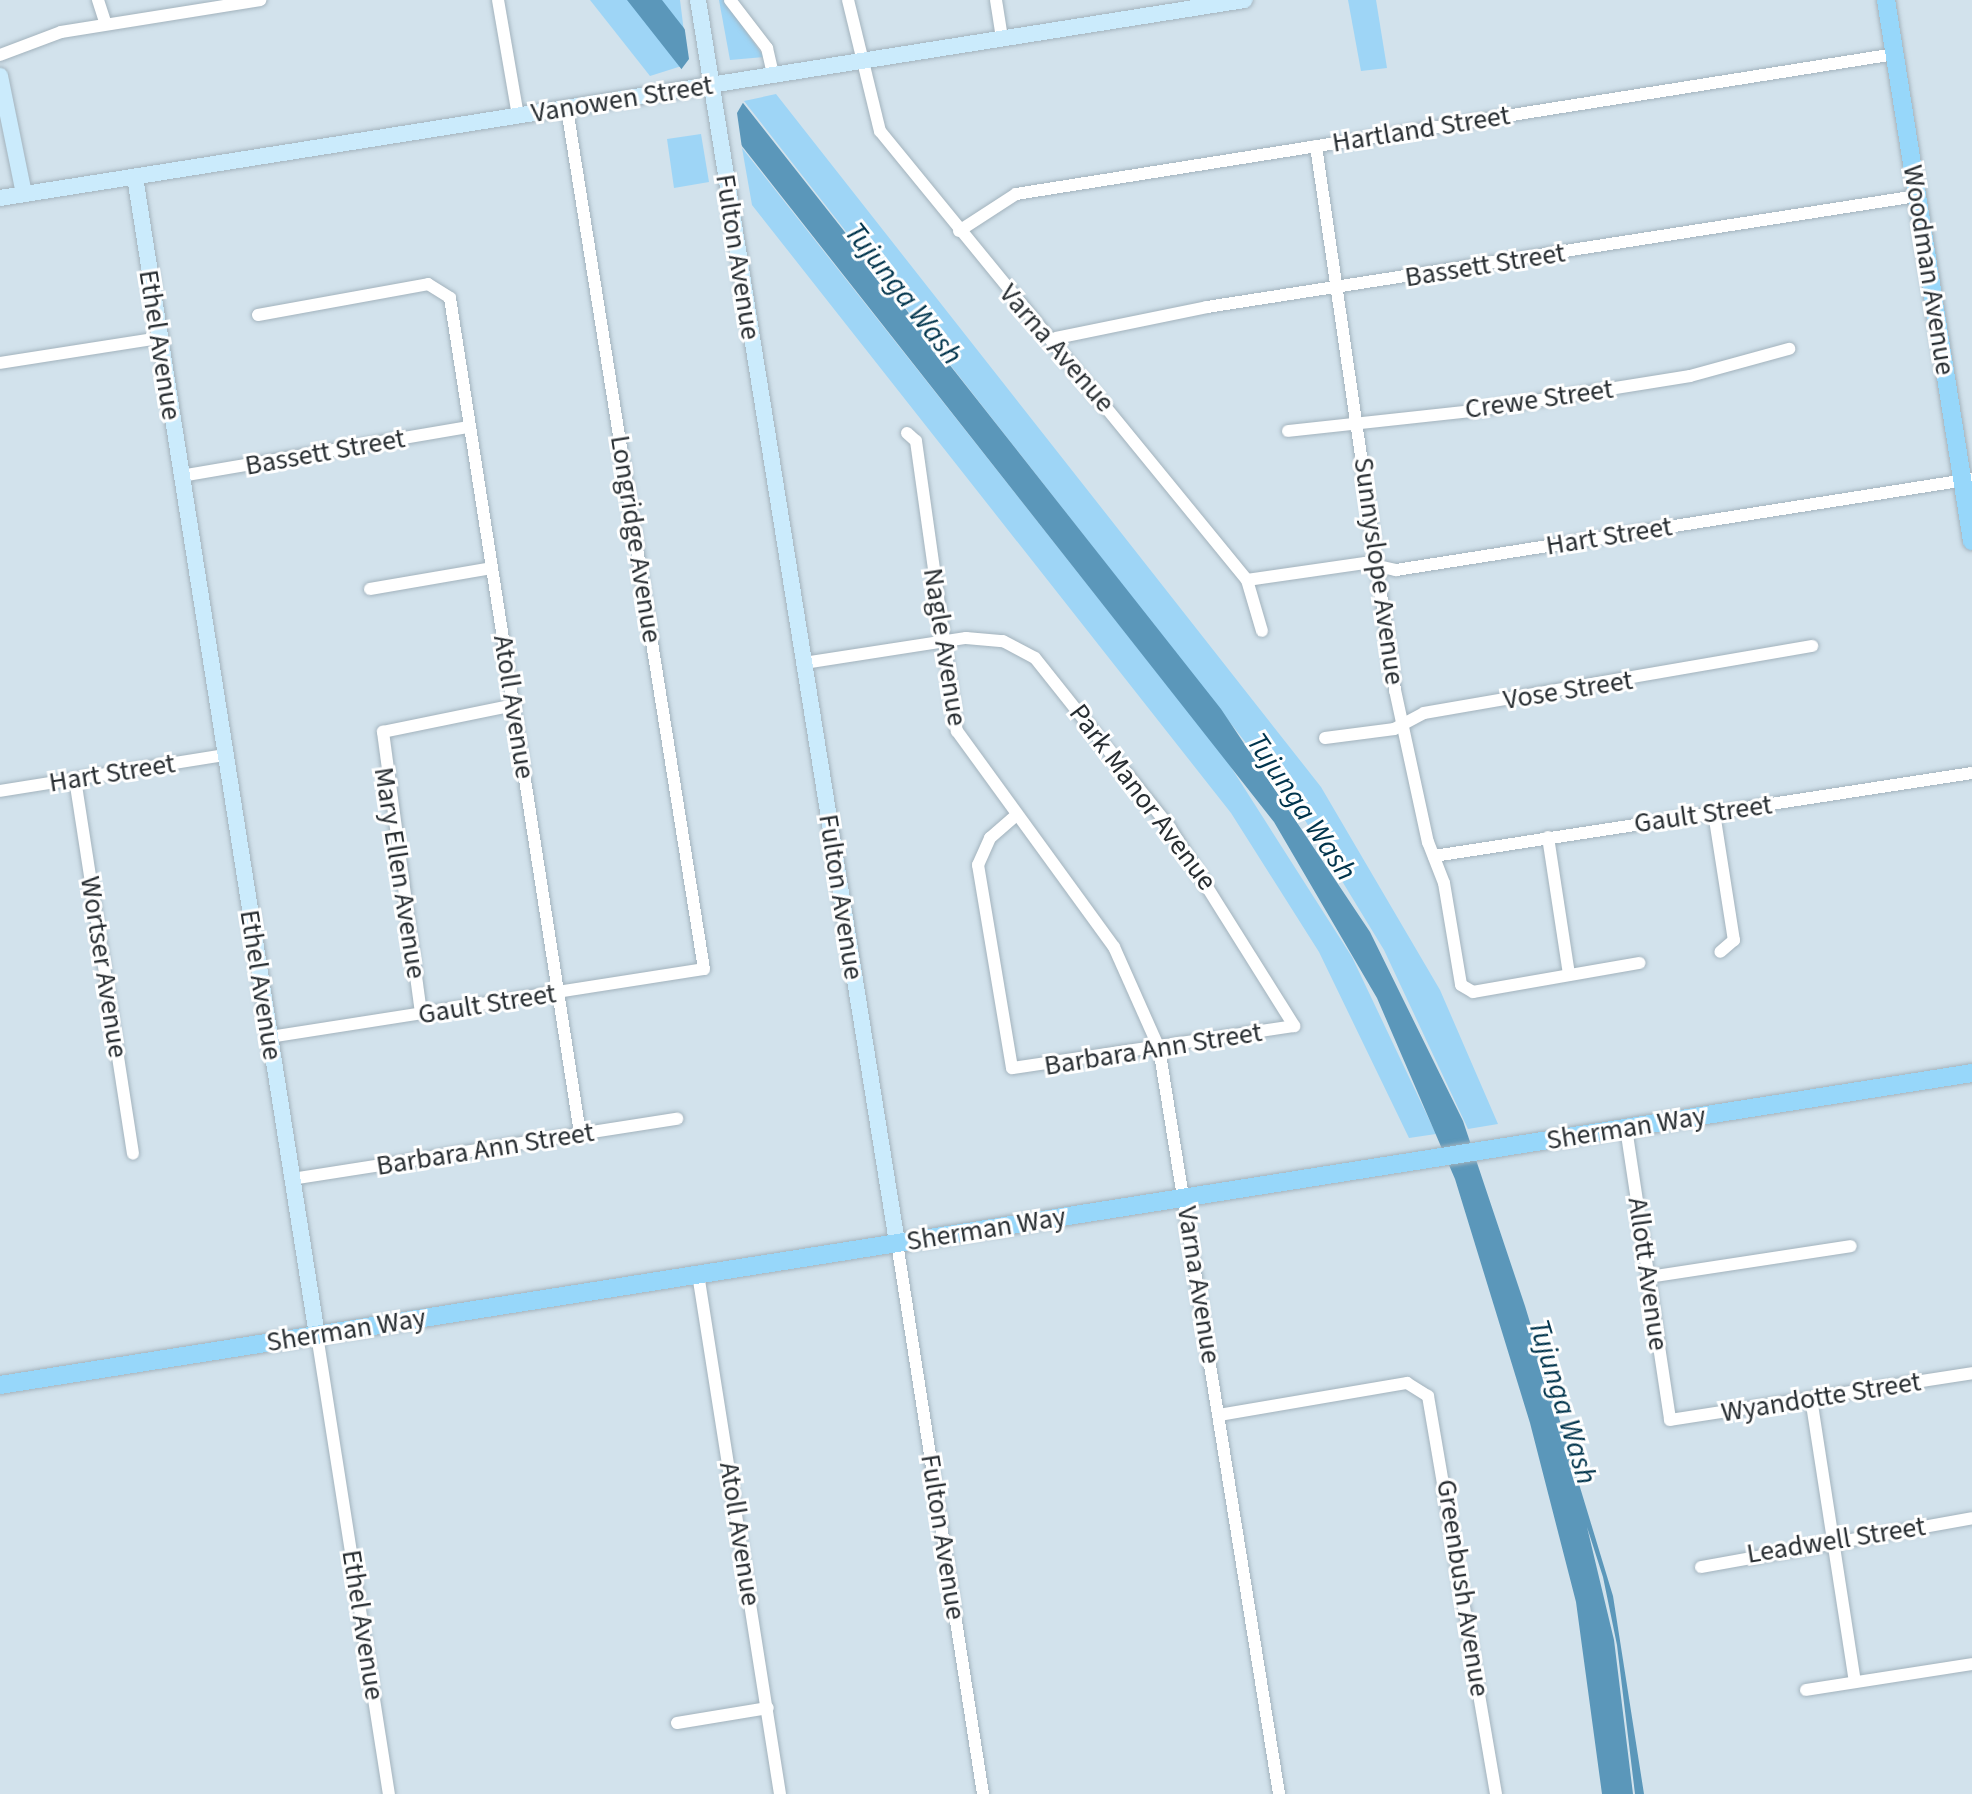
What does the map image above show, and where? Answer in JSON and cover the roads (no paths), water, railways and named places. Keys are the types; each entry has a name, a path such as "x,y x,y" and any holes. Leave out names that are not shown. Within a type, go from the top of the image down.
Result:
{"main road":[{"name":"Woodman Avenue","path":"1886,0 1967,480 1972,541"},
{"name":"Sherman Way","path":"0,1385 1972,1073"}],"street":[{"path":"98,0 106,24"},
{"path":"0,55 106,24 260,0"},
{"path":"498,0 518,116"},
{"name":"Fulton Avenue","path":"698,0 983,1794"},
{"path":"730,0 767,48 773,75"},
{"path":"848,0 859,62"},
{"path":"996,0 1002,39"},
{"name":"Vanowen Street","path":"0,198 1002,39 1145,8 1244,0"},
{"name":"Hartland Street","path":"959,231 1016,194 1895,54"},
{"name":"Varna Avenue","path":"859,62 880,131 959,231 1056,338 1247,580 1262,631"},
{"path":"0,76 24,194"},
{"name":"Longridge Avenue","path":"567,109 704,969"},
{"name":"Sunnyslope Avenue","path":"1316,146 1379,568 1406,722 1464,990 1569,974"},
{"name":"Ethel Avenue","path":"135,177 389,1794"},
{"name":"Bassett Street","path":"1056,338 1337,288 1917,196"},
{"name":"Atoll Avenue","path":"258,315 438,286 450,298 580,1133"},
{"path":"0,363 159,338"},
{"name":"Crewe Street","path":"1288,431 1357,424 1690,376 1789,349"},
{"name":"Bassett Street","path":"181,476 469,427"},
{"name":"Nagle Avenue","path":"907,433 916,441 941,642 962,744 1016,815"},
{"name":"Hart Street","path":"1247,580 1365,563 1379,568 1967,480"},
{"path":"370,589 491,568"},
{"name":"Park Manor Avenue","path":"941,642 987,638 1035,658 1170,828 1294,1026"},
{"path":"804,663 941,642"},
{"name":"Vose Street","path":"1325,738 1406,722 1424,713 1812,646"},
{"name":"Mary Ellen Avenue","path":"421,1013 383,732 515,705"},
{"name":"Hart Street","path":"0,791 224,755"},
{"name":"Gault Street","path":"1434,856 1972,773"},
{"name":"Wortser Avenue","path":"75,779 133,1154"},
{"path":"1714,813 1733,945 1720,952"},
{"name":"Varna Avenue","path":"1016,815 1114,947 1159,1048 1186,1196 1279,1794"},
{"name":"Barbara Ann Street","path":"1016,815 990,838 978,865 1012,1068 1294,1026"},
{"path":"1548,837 1569,974 1640,963"},
{"name":"Gault Street","path":"270,1037 704,969"},
{"name":"Barbara Ann Street","path":"292,1179 677,1119"},
{"name":"Allott Avenue","path":"1626,1128 1670,1420"},
{"path":"1649,1277 1851,1246"},
{"name":"Atoll Avenue","path":"698,1274 780,1794"},
{"name":"Wyandotte Street","path":"1670,1420 1972,1373"},
{"name":"Greenbush Avenue","path":"1219,1415 1420,1386 1435,1410 1496,1794"},
{"path":"1811,1398 1855,1682"},
{"name":"Leadwell Street","path":"1701,1567 1834,1540 1972,1518"},
{"path":"1806,1690 1972,1664"},
{"path":"677,1723 768,1708"}],"water label":[{"name":"Tujunga Wash","path":"903,294"},
{"name":"Tujunga Wash","path":"1301,807"},
{"name":"Tujunga Wash","path":"1562,1402"}]}
